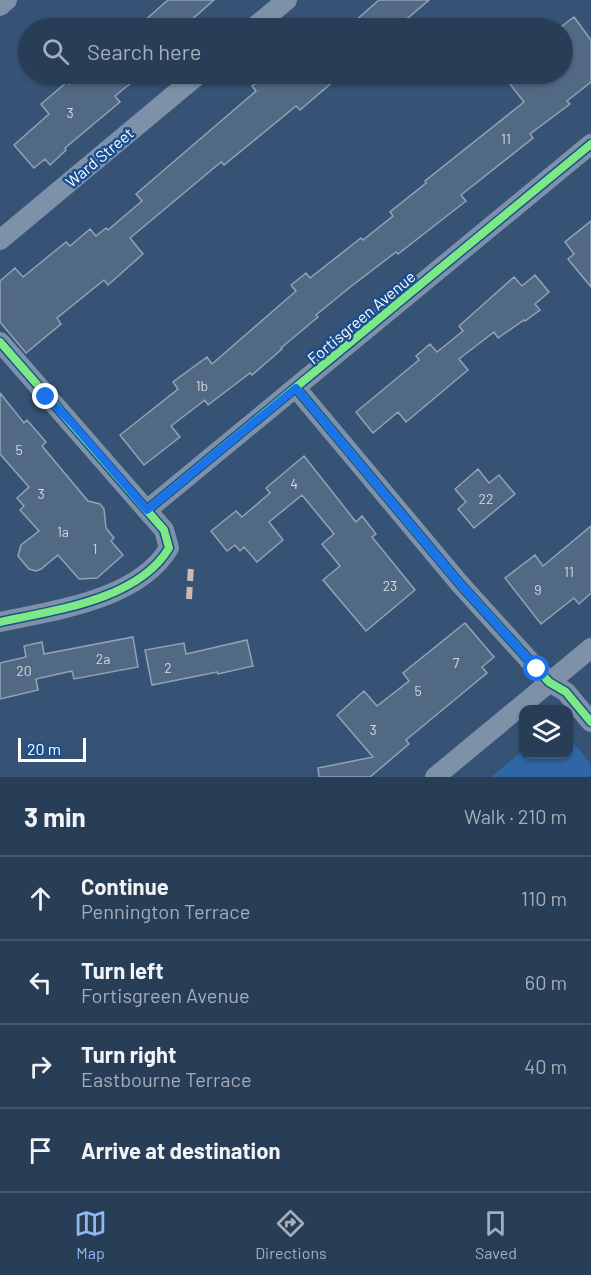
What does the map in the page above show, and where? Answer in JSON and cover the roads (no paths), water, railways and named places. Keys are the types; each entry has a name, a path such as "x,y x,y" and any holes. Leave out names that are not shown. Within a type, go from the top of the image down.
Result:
{"street":[{"path":"0,6 8,0"},
{"path":"265,18 287,0"},
{"name":"Ward Street","path":"0,240 187,84"},
{"name":"Fortisgreen Avenue","path":"147,510 591,144"},
{"path":"0,342 164,530 169,548 160,563 117,592 94,601 0,622"},
{"path":"296,388 460,584 549,682 566,692 591,722"},
{"path":"435,777 591,648"}]}
